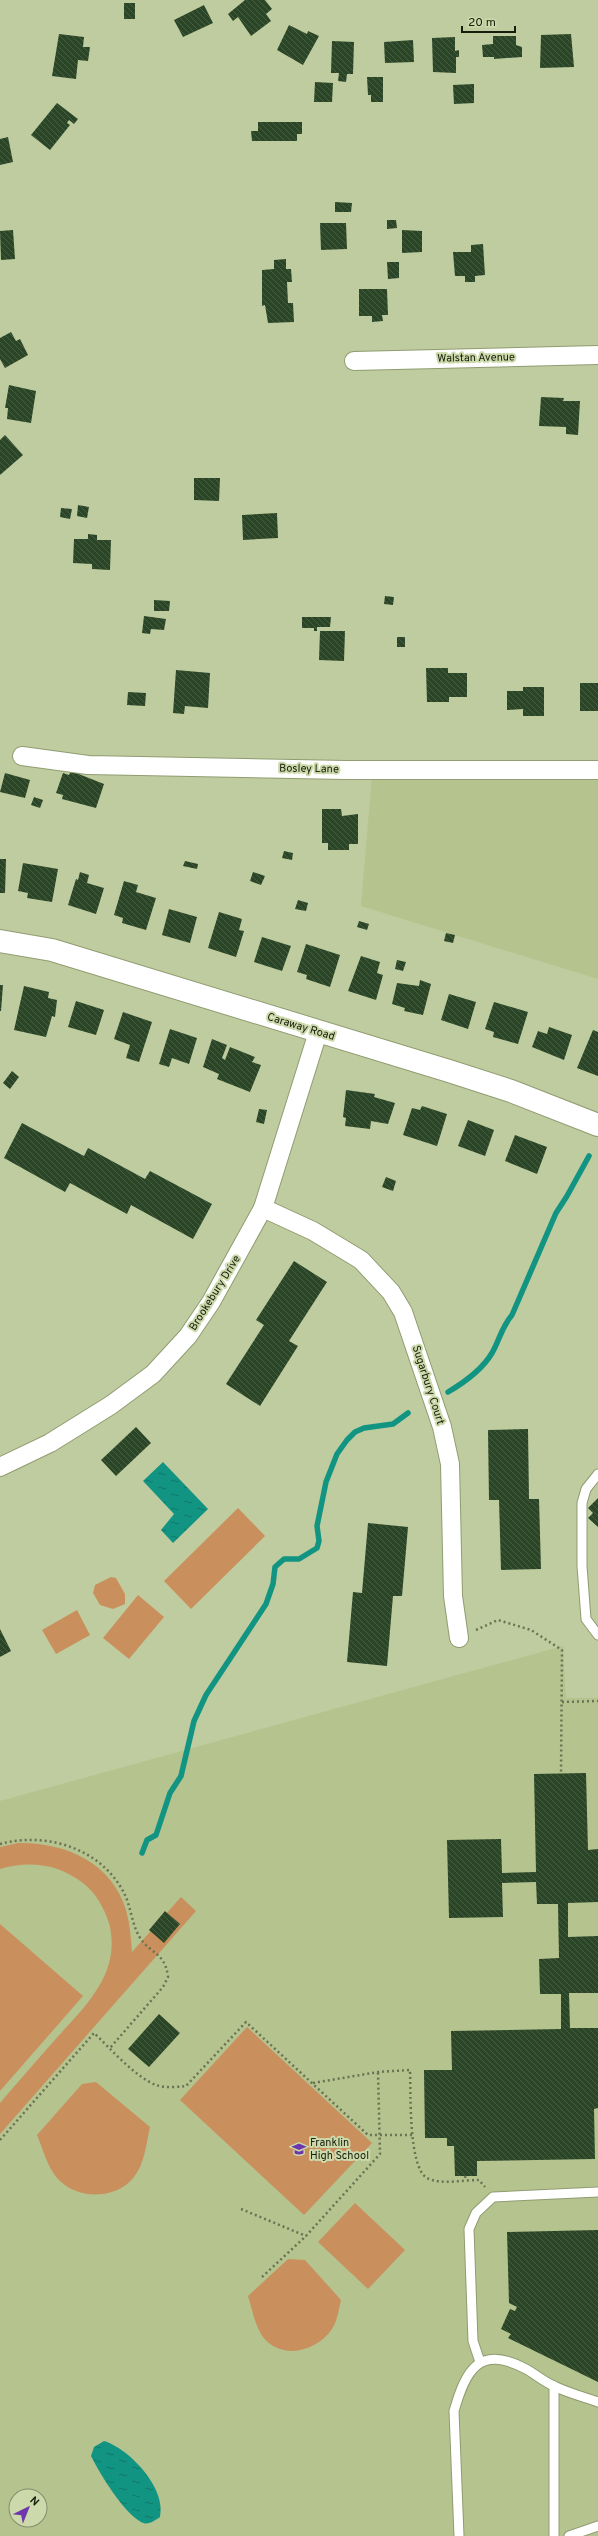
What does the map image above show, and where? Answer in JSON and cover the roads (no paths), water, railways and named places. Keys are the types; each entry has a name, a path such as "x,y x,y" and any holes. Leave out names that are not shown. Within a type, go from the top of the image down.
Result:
{"street":[{"name":"Walstan Avenue","path":"354,361 598,355"},
{"name":"Bosley Lane","path":"22,756 96,765 346,770 598,770"},
{"name":"Caraway Road","path":"0,941 52,950 511,1091 598,1125"},
{"name":"Brookebury Drive","path":"0,1467 50,1443 111,1405 153,1374 176,1352 211,1302 263,1208 318,1032"},
{"name":"Sugarbury Court","path":"263,1208 313,1231 361,1260 391,1292 403,1312 442,1427 450,1464 453,1596 459,1638"}],"lane":[{"path":"598,1474 586,1489 582,1504 582,1566 586,1619 598,1635"},
{"path":"480,2362 473,2341 469,2229 476,2213 493,2197 598,2192"},
{"path":"459,2536 454,2411 471,2369 480,2362 492,2359 510,2362 554,2386 598,2402"},
{"path":"554,2386 554,2536"},
{"path":"569,2536 598,2526"}],"water":[{"path":"163,1462 208,1509 173,1543 161,1530 174,1514 143,1481"},
{"path":"104,2441 125,2452 144,2472 158,2494 161,2506 160,2517 149,2523 141,2522 127,2510 113,2492 91,2456 94,2447"}],"waterway":[{"path":"448,1392 473,1375 492,1353 505,1324 512,1315 556,1213 589,1156"},
{"path":"142,1853 147,1840 156,1835 170,1793 181,1776 194,1721 206,1695 266,1604 273,1584 275,1567 284,1559 299,1559 317,1548 319,1541 317,1526 326,1482 337,1454 355,1432 364,1428 393,1424 408,1413"}],"place":[{"name":"Franklin High School","path":"299,2149"}]}
